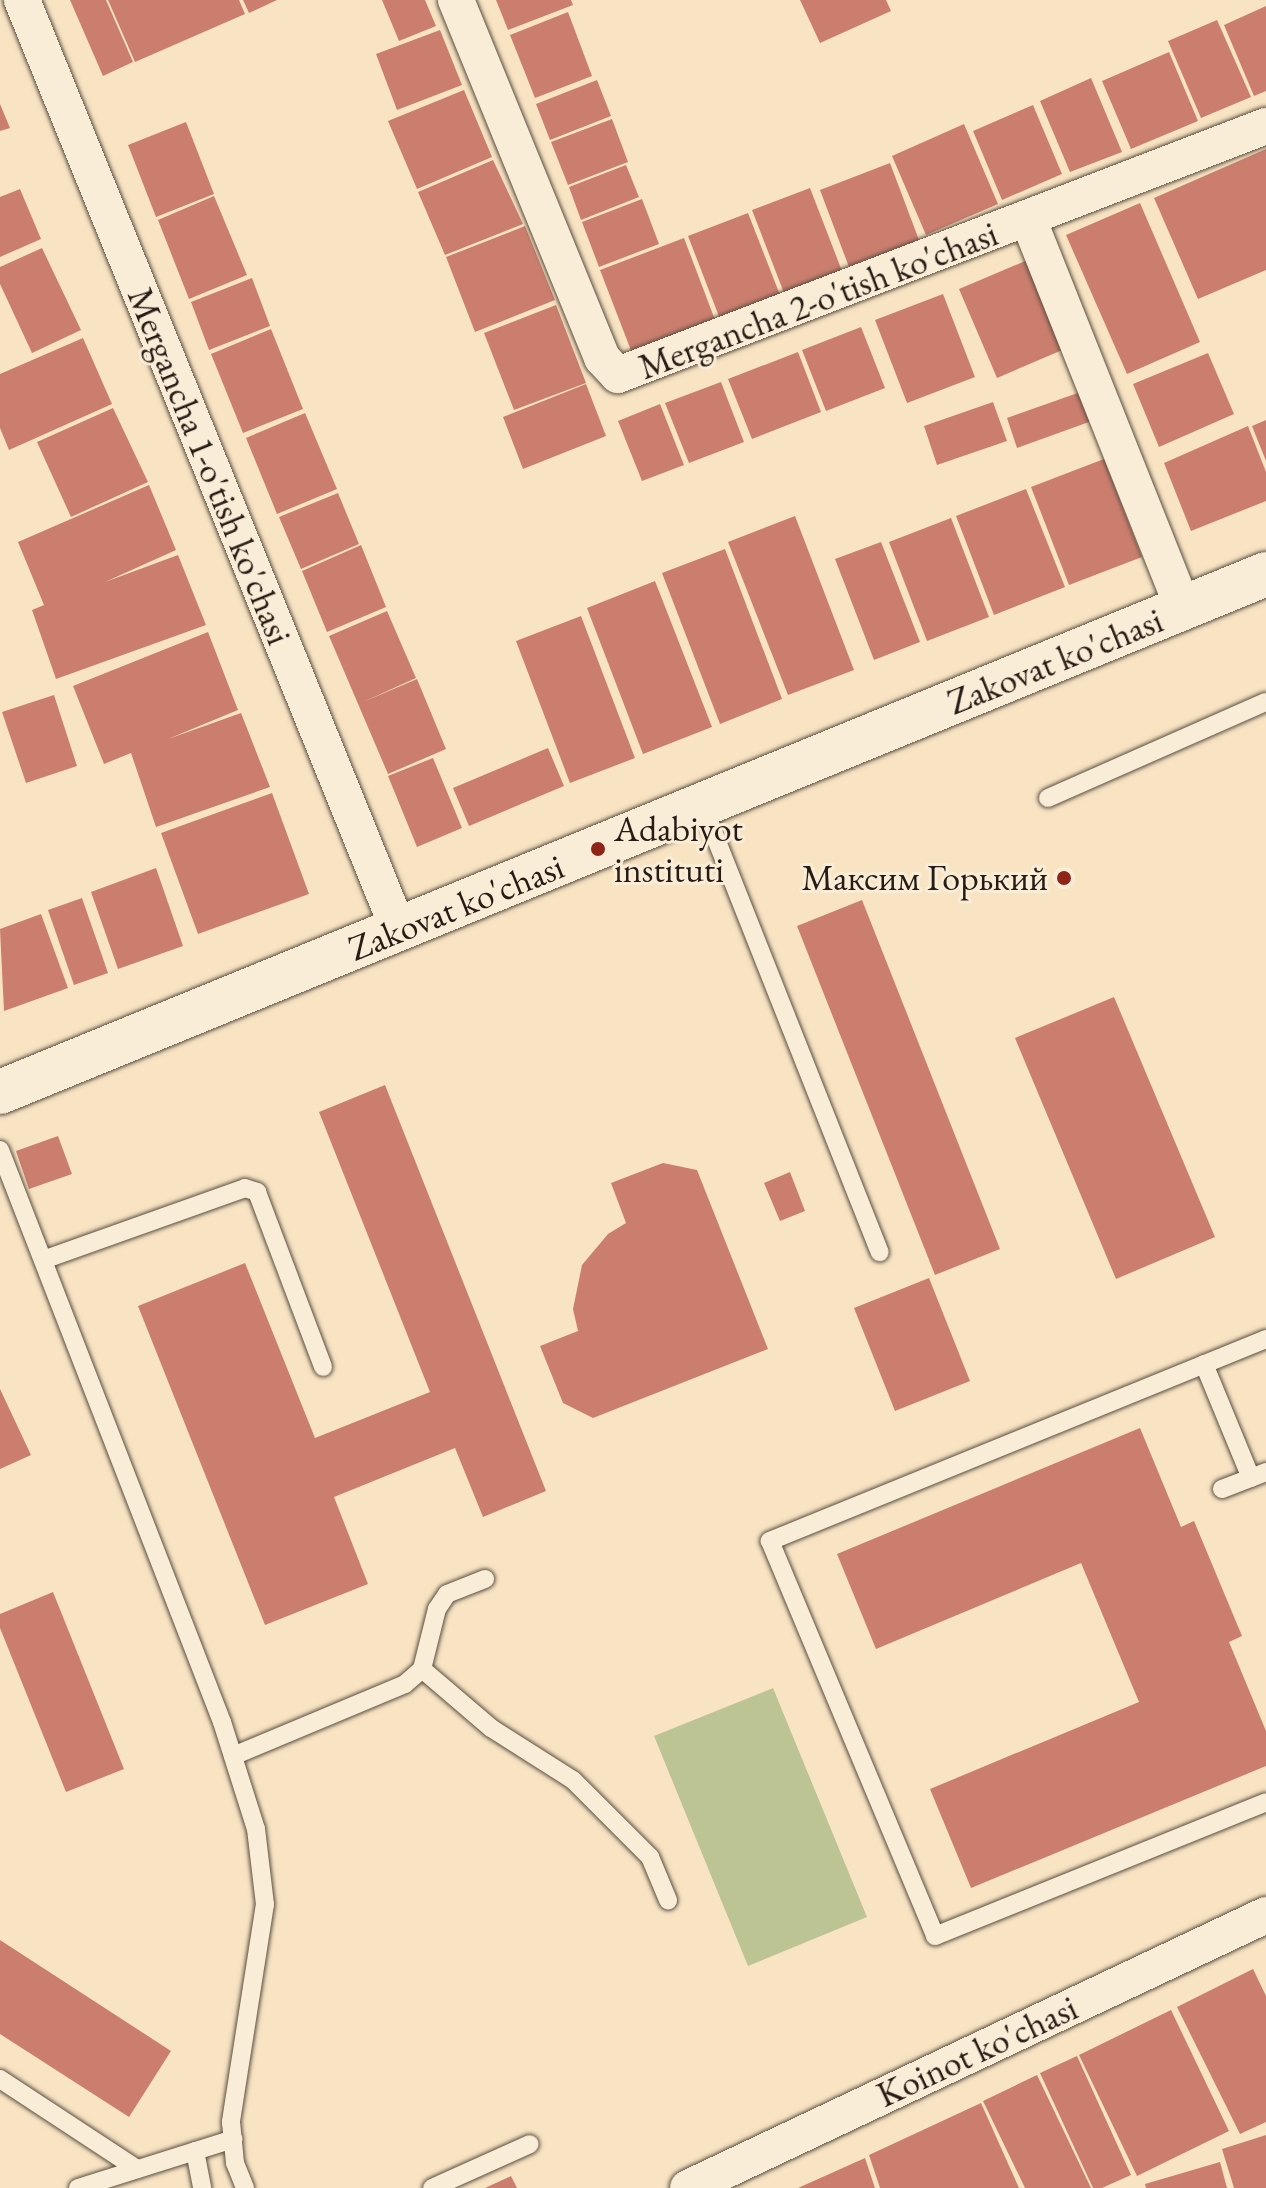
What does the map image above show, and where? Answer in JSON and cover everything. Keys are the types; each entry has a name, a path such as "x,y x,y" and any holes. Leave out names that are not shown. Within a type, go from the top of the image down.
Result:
{"street":[{"name":"Mergancha 1-o'tish ko'chasi","path":"22,0 399,931"},
{"name":"Mergancha 2-o'tish ko'chasi","path":"456,0 602,358 618,375 1029,221 1266,126"},
{"path":"1029,221 1183,608"},
{"name":"Zakovat ko'chasi","path":"0,1092 1266,574"},
{"name":"Koinot ko'chasi","path":"688,2188 1266,1915"}],"lane":[{"path":"1048,798 1266,702"},
{"path":"703,806 880,1252"},
{"path":"0,1150 233,1756 256,1829 265,1904 231,2122 235,2163 245,2188"},
{"path":"43,1260 245,1188 257,1192 323,1367"},
{"path":"1266,1339 770,1541 935,1936 1266,1802"},
{"path":"1204,1364 1259,1475 1222,1489"},
{"path":"233,1756 405,1684 422,1669 437,1609 447,1594 485,1579"},
{"path":"422,1669 491,1728 573,1780 650,1857 668,1900"},
{"path":"0,2079 137,2169"},
{"path":"78,2188 233,2139"},
{"path":"432,2188 530,2144"},
{"path":"195,2151 202,2188"}],"green space":[{"path":"773,1688 867,1917 748,1966 654,1736"}],"building":[{"path":"70,0 106,0 133,62 103,76"},
{"path":"108,0 239,0 245,14 135,62"},
{"path":"243,0 277,0 249,13"},
{"path":"382,0 425,0 436,26 399,41"},
{"path":"496,0 571,0 573,5 508,30"},
{"path":"800,0 886,0 891,11 820,43"},
{"path":"1266,6 1266,91 1254,96 1224,25"},
{"path":"568,12 592,76 535,98 510,35"},
{"path":"1217,20 1251,97 1201,118 1168,41"},
{"path":"440,30 462,85 397,110 376,54"},
{"path":"1169,52 1198,121 1131,149 1102,81"},
{"path":"1091,78 1122,152 1070,172 1040,101"},
{"path":"597,80 611,116 550,140 536,104"},
{"path":"464,90 492,157 417,189 388,121"},
{"path":"0,104 10,128 0,131"},
{"path":"1033,105 1062,174 1002,200 973,131"},
{"path":"612,119 628,162 568,185 551,142"},
{"path":"186,122 214,194 156,217 128,145"},
{"path":"964,124 998,204 926,235 892,156"},
{"path":"1266,149 1266,270 1198,299 1154,198"},
{"path":"493,160 523,224 445,255 418,192"},
{"path":"890,163 919,240 849,267 820,190"},
{"path":"626,165 639,197 581,220 569,187"},
{"path":"810,188 842,271 784,293 752,210"},
{"path":"20,189 41,239 0,257 0,197"},
{"path":"214,196 247,275 189,299 158,220"},
{"path":"642,199 659,244 599,267 582,222"},
{"path":"1140,203 1200,342 1127,374 1066,235"},
{"path":"748,213 780,295 720,319 688,236"},
{"path":"525,226 555,300 475,332 446,257"},
{"path":"684,238 715,320 632,353 600,270"},
{"path":"42,248 81,330 32,353 0,284 0,267"},
{"path":"1037,256 1074,345 997,378 959,289"},
{"path":"252,278 270,326 209,350 191,302"},
{"path":"943,294 975,377 907,403 875,320"},
{"path":"556,305 586,383 514,410 484,333"},
{"path":"861,327 885,388 826,411 802,350"},
{"path":"271,329 303,409 243,433 211,354"},
{"path":"83,338 112,404 9,450 0,428 0,374"},
{"path":"798,352 821,412 752,439 728,379"},
{"path":"1208,353 1234,414 1159,447 1133,384"},
{"path":"721,382 744,442 689,463 665,403"},
{"path":"586,384 606,436 523,469 503,417"},
{"path":"1089,389 1100,418 1017,448 1007,418"},
{"path":"993,402 1007,441 937,465 924,426"},
{"path":"660,404 684,465 642,481 618,421"},
{"path":"113,408 148,482 71,517 37,442"},
{"path":"305,413 337,489 277,514 246,438"},
{"path":"1266,420 1266,461 1252,426"},
{"path":"1248,426 1266,472 1266,501 1191,531 1164,463"},
{"path":"1104,459 1142,557 1069,585 1031,487"},
{"path":"149,485 176,550 105,582 178,555 206,625 56,679 32,610 44,605 18,542"},
{"path":"1026,489 1065,587 994,615 956,516"},
{"path":"338,493 359,544 301,569 279,517"},
{"path":"795,516 854,670 788,695 728,542"},
{"path":"951,518 989,617 927,641 889,542"},
{"path":"881,542 920,642 874,660 835,559"},
{"path":"361,545 386,607 327,632 302,571"},
{"path":"725,549 782,699 720,724 662,573"},
{"path":"655,581 712,727 643,754 587,608"},
{"path":"387,611 416,678 363,702 417,679 446,749 388,774 329,636"},
{"path":"581,616 635,758 570,783 516,641"},
{"path":"208,632 238,710 168,739 241,713 270,787 156,827 131,753 104,764 73,686"},
{"path":"54,695 77,766 26,783 2,712"},
{"path":"548,748 564,786 469,826 453,788"},
{"path":"433,758 462,828 417,847 388,776"},
{"path":"272,793 309,894 198,934 161,833"},
{"path":"156,868 183,946 118,969 91,892"},
{"path":"82,898 108,973 74,985 48,910"},
{"path":"862,900 1000,1249 935,1275 797,926"},
{"path":"41,914 68,988 4,1011 0,929"},
{"path":"1114,997 1215,1237 1116,1279 1015,1038"},
{"path":"385,1085 546,1491 483,1517 455,1448 334,1497 368,1584 265,1625 138,1306 245,1263 315,1438 430,1392 319,1112"},
{"path":"58,1136 72,1174 29,1189 16,1151"},
{"path":"663,1163 697,1170 768,1349 593,1418 563,1403 540,1346 578,1331 573,1309 582,1265 608,1234 626,1223 611,1183"},
{"path":"790,1172 805,1211 780,1221 764,1183"},
{"path":"929,1278 970,1381 895,1411 854,1308"},
{"path":"0,1389 31,1455 0,1469"},
{"path":"1140,1428 1181,1527 1194,1521 1242,1636 1229,1642 1266,1731 1266,1766 971,1888 930,1789 1139,1702 1081,1563 876,1649 837,1554"},
{"path":"53,1592 124,1769 66,1792 0,1628 0,1614"},
{"path":"0,1940 171,2051 129,2117 0,2034"},
{"path":"1253,1969 1266,1996 1266,2122 1240,2134 1177,2007"},
{"path":"1171,2010 1229,2131 1137,2176 1079,2055"},
{"path":"1077,2056 1131,2175 1102,2188 1093,2188 1040,2073"},
{"path":"1037,2075 1091,2188 1025,2188 983,2101"},
{"path":"981,2103 1019,2188 880,2188 869,2155"},
{"path":"1266,2135 1266,2188 1234,2188 1222,2149"},
{"path":"865,2158 875,2188 798,2188"},
{"path":"1220,2162 1227,2188 1146,2188 1145,2184"},
{"path":"511,2176 517,2188 485,2188"}],"place":[{"name":"Adabiyot instituti","path":"598,849"},
{"name":"Максим Горький","path":"1064,878"}]}
